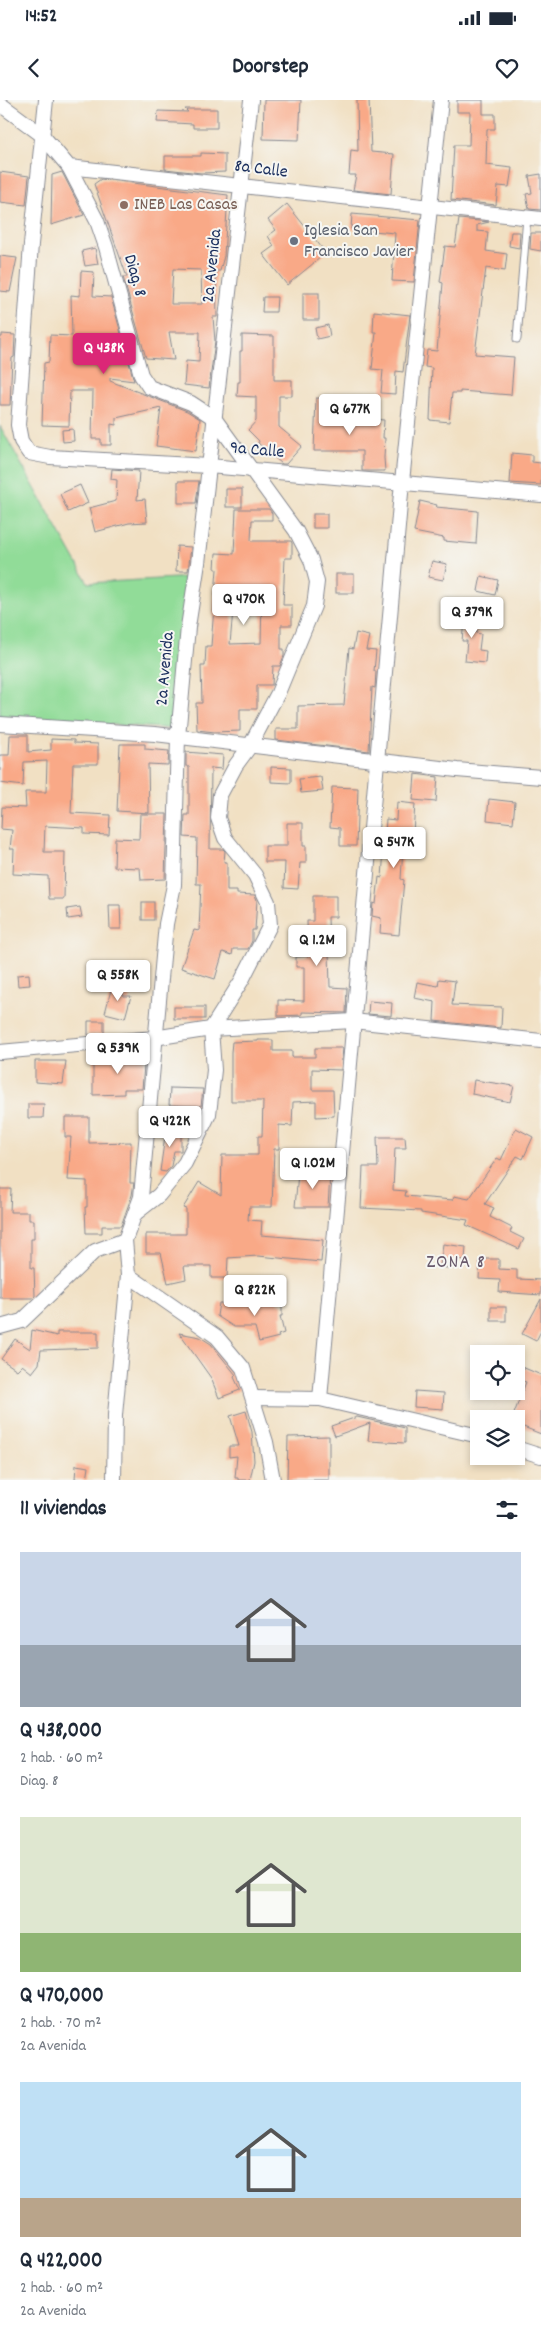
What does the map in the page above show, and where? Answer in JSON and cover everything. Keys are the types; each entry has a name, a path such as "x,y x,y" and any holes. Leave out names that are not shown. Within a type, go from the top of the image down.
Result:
{"street":[{"path":"42,135 46,100"},
{"name":"2a Avenida","path":"125,1240 141,1197 154,1038 166,924 174,884 178,737 188,627 198,563 251,100"},
{"path":"320,1399 402,482 432,205 441,100"},
{"path":"0,104 42,135 69,166"},
{"name":"9a Calle","path":"42,135 29,264 18,425 21,441 29,453 50,457 209,466 541,495"},
{"name":"8a Calle","path":"69,166 240,186 432,205 534,218"},
{"name":"Diag. 8","path":"69,166 96,221 106,247 141,374 149,387 191,403 214,418"},
{"path":"135,1214 159,1195 185,1163 209,1114 214,1070 211,1029 242,980 270,925 268,902 255,875 225,838 218,818 220,795 236,765 250,746 278,693 314,606 316,582 311,560 296,531 214,418"},
{"path":"0,724 178,737 541,778"},
{"path":"0,1052 154,1038 211,1029 353,1020 541,1041"},
{"path":"0,1328 22,1321 94,1251 125,1240 128,1275 116,1415 114,1480"},
{"path":"128,1275 217,1336 243,1368 254,1398 266,1442 273,1480"},
{"path":"254,1398 320,1399 470,1434"},
{"path":"525,1451 541,1456"}],"lane":[{"path":"517,340 534,218"}],"green space":[{"path":"0,426 88,583 193,577 176,729 0,717"}],"building":[{"path":"264,100 301,100 299,140 263,139"},
{"path":"357,100 369,100 371,152 394,154 391,194 353,190 356,175 349,175 351,150 358,151"},
{"path":"457,100 483,100 483,114 495,114 495,129 487,129 486,165 512,168 509,187 498,186 496,205 451,200 454,145 469,145 470,112 457,112"},
{"path":"185,109 217,109 217,128 193,128 193,124 157,122 158,111 188,112"},
{"path":"201,153 225,154 225,172 201,173 165,169 165,156 201,156"},
{"path":"0,172 29,176 26,205 0,202"},
{"path":"62,172 84,215 51,225 52,175"},
{"path":"541,174 541,210 529,209 526,194 532,193 529,176"},
{"path":"101,179 228,195 224,256 220,271 216,271 217,317 213,317 215,341 209,388 184,385 186,361 199,362 200,332 169,332 174,360 146,358 123,277 127,277 94,184","holes":["173,269 201,270 202,304 171,304"]},
{"name":"Iglesia San Francisco Javier","path":"287,204 326,253 287,285 263,254 274,246 268,236 276,230 268,220"},
{"path":"352,214 420,220 414,282 392,281 395,233 351,229"},
{"path":"459,219 489,222 477,225 477,231 488,232 486,251 507,254 505,271 486,268 475,354 514,357 511,395 460,391 460,393 452,393 449,422 430,420 432,368 425,367 427,350 437,351 443,283 440,282 445,246 455,247"},
{"path":"511,232 520,232 519,248 509,246"},
{"path":"531,233 541,233 541,251 530,249"},
{"path":"95,248 98,264 85,266 82,251"},
{"path":"0,256 17,258 10,292 0,291"},
{"path":"81,271 94,272 93,296 111,297 134,381 110,378 110,381 187,411 200,419 196,451 156,446 161,408 116,418 116,425 111,424 111,445 101,445 101,439 92,439 93,391 70,391 69,426 42,425 44,363 49,362 50,335 72,336 71,295 80,296"},
{"path":"303,293 319,293 319,320 303,320"},
{"path":"263,297 277,297 276,312 262,312"},
{"path":"374,311 410,315 403,372 396,371 395,394 381,393 383,370 372,369 376,332 373,332"},
{"path":"328,325 330,336 317,339 315,328"},
{"path":"2,334 15,335 10,405 0,405 0,337 2,337"},
{"path":"242,335 274,336 274,380 292,380 292,396 279,396 279,427 302,446 286,464 282,464 258,443 259,441 248,430 256,421 256,397 237,396 238,382 240,382"},
{"path":"316,398 332,399 331,416 384,420 385,471 362,471 362,451 314,451"},
{"path":"73,429 74,441 63,442 62,430"},
{"path":"512,453 532,455 532,462 541,463 541,485 510,483"},
{"path":"112,469 139,471 137,500 145,499 147,522 129,523 95,532 89,508 116,501 117,480 111,479"},
{"path":"178,481 199,481 196,503 178,503"},
{"path":"80,485 88,503 68,512 60,494"},
{"path":"226,489 242,489 242,507 226,507"},
{"path":"420,501 437,505 436,507 478,511 476,544 444,541 444,538 414,532"},
{"path":"236,509 269,509 272,513 272,520 252,520 251,541 291,541 292,543 292,558 285,558 283,605 292,605 292,625 281,625 281,649 284,649 284,656 280,666 273,666 272,685 257,685 257,709 240,709 240,731 215,732 197,730 196,703 202,703 201,666 205,666 206,646 211,646 217,569 215,569 216,553 234,554","holes":["234,599 262,600 261,643 230,644"]},
{"path":"313,514 327,514 327,528 313,528"},
{"path":"177,546 191,547 188,571 176,571"},
{"path":"432,561 447,564 443,580 428,577"},
{"path":"336,574 354,574 354,593 336,593"},
{"path":"481,576 498,580 495,595 478,591"},
{"path":"465,611 476,612 476,633 481,634 479,650 486,651 485,663 465,661 467,641 462,641"},
{"path":"356,633 369,636 366,650 376,651 375,688 372,687 369,751 276,740 276,729 298,729 298,706 344,705 349,648 353,649"},
{"path":"10,735 28,735 28,752 51,750 51,739 74,740 74,743 98,744 98,764 73,764 71,813 110,815 109,835 84,834 84,828 45,826 44,852 65,852 64,899 49,899 48,876 13,874 14,849 10,849 12,830 1,829 2,807 26,808 25,792 46,792 47,761 24,762 23,786 0,783 0,755 9,755"},
{"path":"120,744 145,744 145,749 169,751 168,765 148,764 149,813 117,811"},
{"path":"186,752 223,755 222,769 211,768 210,849 223,849 225,851 224,862 227,862 227,891 237,891 237,894 255,895 257,900 255,930 252,930 252,941 248,949 233,949 232,955 223,952 215,979 181,968 194,930 199,931 201,884 196,884 197,838 184,837 185,815 189,815 189,767 186,766"},
{"path":"271,767 291,768 291,783 271,782"},
{"path":"415,774 438,777 436,802 413,800"},
{"path":"321,777 323,791 301,793 299,779"},
{"path":"332,787 358,788 356,846 340,846 340,828 330,827"},
{"path":"489,799 515,802 513,823 487,820"},
{"path":"397,802 415,804 412,847 403,847 401,879 404,880 399,935 380,933 381,918 372,916 373,903 376,904 379,877 382,878 386,819 396,820"},
{"path":"140,814 167,814 165,879 141,880 140,868 114,867 115,838 139,839"},
{"path":"287,823 303,823 303,846 306,846 306,863 300,863 298,889 284,888 285,862 265,862 265,846 287,846"},
{"path":"313,896 336,896 336,917 328,917 330,987 347,988 346,1013 302,1012 302,1015 278,1016 278,1000 304,1001 304,967 296,967 296,957 308,956 307,921 313,921"},
{"path":"142,902 154,902 154,920 142,920"},
{"path":"109,905 120,905 121,929 110,929"},
{"path":"80,907 82,917 68,919 67,909"},
{"path":"29,974 30,985 18,986 17,975"},
{"path":"439,979 455,981 452,1005 502,1007 501,1028 434,1021 435,1002 414,998 417,982 438,986"},
{"path":"113,982 123,985 123,996 131,996 125,1018 105,1013"},
{"path":"369,1001 392,1003 391,1016 368,1014"},
{"path":"174,1007 205,1007 205,1019 174,1019"},
{"path":"88,1021 104,1021 104,1034 88,1035"},
{"path":"273,1040 273,1051 292,1051 292,1057 315,1057 315,1048 343,1048 341,1070 312,1069 312,1090 333,1090 334,1116 316,1117 316,1101 293,1102 292,1126 279,1125 279,1149 274,1149 272,1207 249,1207 248,1220 262,1221 261,1235 323,1240 321,1262 258,1256 228,1258 227,1278 211,1278 211,1266 184,1266 186,1279 168,1283 161,1253 146,1253 146,1234 186,1234 186,1209 183,1208 199,1182 221,1195 222,1155 258,1155 258,1136 262,1136 263,1101 231,1101 231,1052 232,1042"},
{"path":"121,1054 145,1054 142,1089 124,1089 124,1094 93,1095 93,1060 121,1059"},
{"path":"35,1061 66,1061 63,1084 35,1082"},
{"path":"474,1080 514,1086 510,1102 472,1094"},
{"path":"170,1088 203,1089 201,1106 169,1105"},
{"path":"28,1104 44,1104 43,1118 28,1118"},
{"path":"65,1117 89,1117 89,1143 131,1142 130,1183 134,1183 132,1195 121,1226 102,1226 102,1233 86,1233 87,1181 68,1180 71,1137 65,1137"},
{"path":"516,1128 533,1137 523,1159 517,1156 485,1204 494,1208 490,1217 512,1228 510,1232 524,1239 519,1249 466,1225 468,1220 421,1213 421,1211 361,1208 363,1167 378,1167 377,1137 405,1137 406,1148 395,1148 393,1190 406,1191 405,1196 453,1200 454,1196 469,1199 497,1158 501,1160"},
{"path":"166,1129 181,1129 181,1151 174,1151 171,1166 166,1172 160,1171"},
{"path":"298,1173 330,1174 328,1207 295,1207"},
{"path":"0,1189 11,1189 10,1212 29,1212 29,1220 34,1220 34,1239 31,1239 31,1268 34,1268 35,1296 33,1298 0,1298"},
{"path":"443,1244 466,1247 465,1260 457,1259 456,1269 440,1267"},
{"path":"480,1259 499,1259 499,1269 517,1270 517,1279 541,1280 541,1295 499,1292 500,1280 479,1279"},
{"path":"264,1298 277,1298 277,1302 282,1304 282,1316 280,1316 284,1333 278,1335 279,1337 259,1342 255,1327 234,1327 217,1316 219,1303 239,1303 240,1300 264,1300"},
{"path":"541,1299 541,1331 536,1341 522,1334"},
{"path":"491,1307 506,1307 506,1321 491,1321"},
{"path":"32,1330 57,1336 57,1332 98,1332 98,1348 41,1350 39,1364 32,1373 22,1365 17,1370 1,1359 15,1339 30,1349"},
{"path":"179,1333 200,1337 211,1344 236,1375 234,1377 240,1390 219,1398 211,1378"},
{"path":"525,1368 541,1375 541,1434 525,1428 525,1410 515,1410 519,1400 525,1400"},
{"path":"415,1391 444,1393 443,1409 414,1407"},
{"path":"246,1411 252,1432 254,1461 250,1480 238,1480 238,1478 235,1478 237,1456 229,1457 229,1446 239,1446 230,1416"},
{"path":"357,1417 405,1428 405,1443 368,1441 370,1423 335,1436 331,1426"},
{"path":"329,1436 329,1480 287,1480 288,1437"},
{"path":"76,1465 89,1467 87,1480 75,1479"}],"place":[{"name":"INEB Las Casas","path":"124,205"},
{"name":"Iglesia San Francisco Javier","path":"294,241"}],"district":[{"name":"ZONA 8","path":"456,1263"}]}
